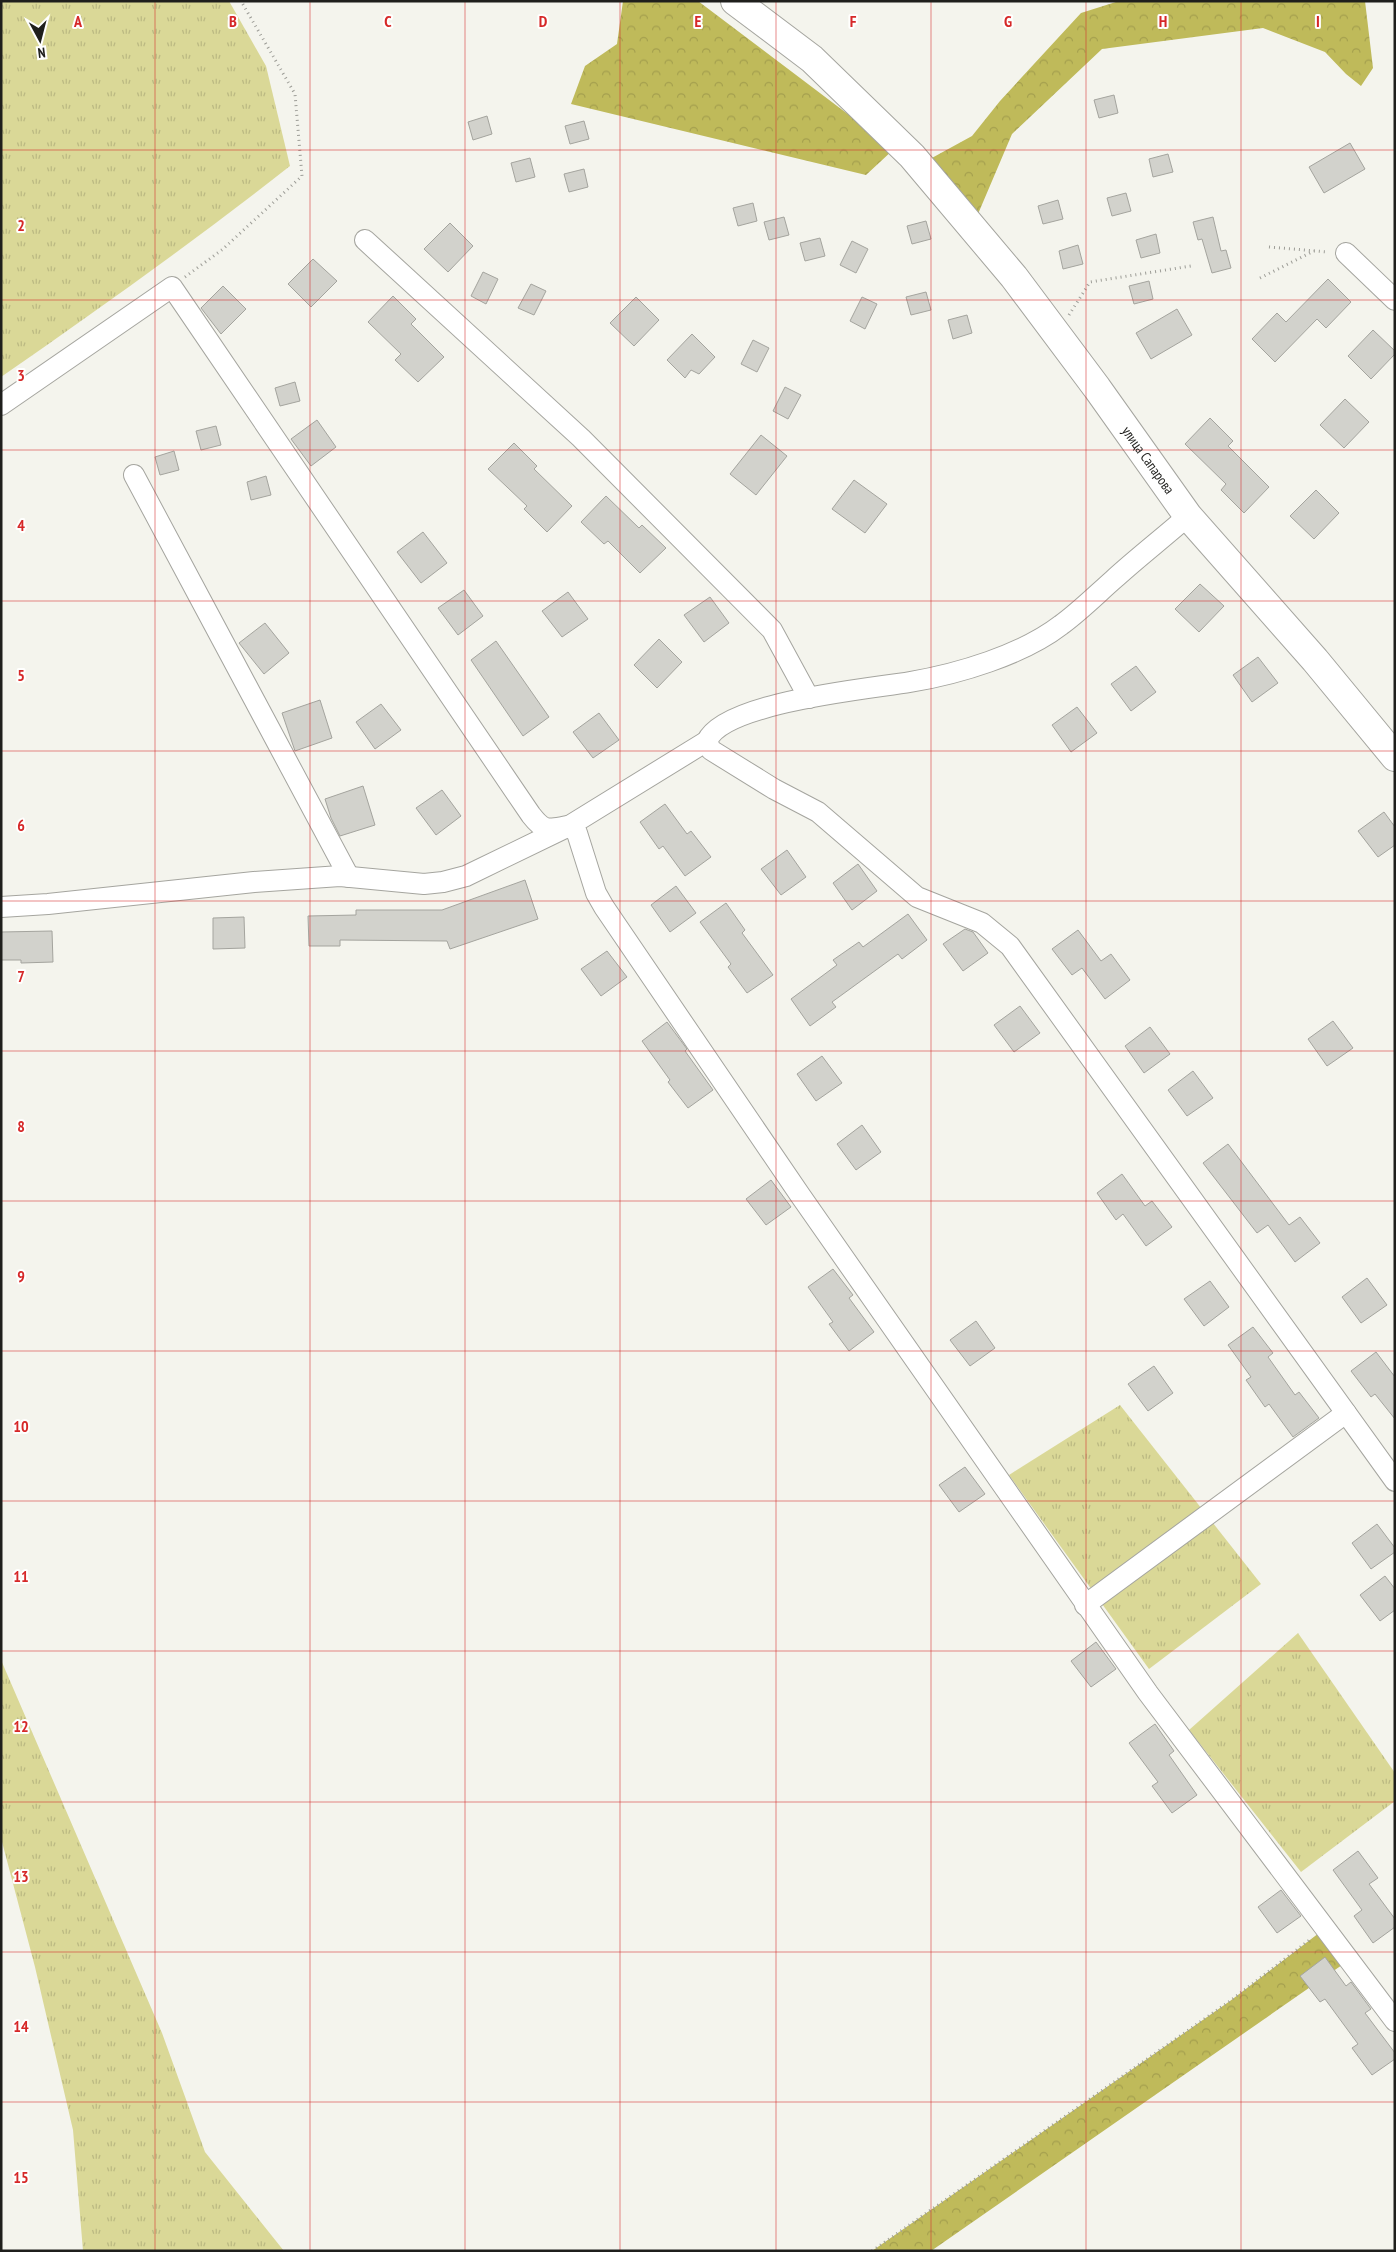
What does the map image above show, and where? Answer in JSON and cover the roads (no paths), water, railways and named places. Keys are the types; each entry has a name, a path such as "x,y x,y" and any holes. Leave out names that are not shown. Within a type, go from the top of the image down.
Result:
{"main road":[{"name":"улица Сапарова","path":"735,1 812,59 912,156 1014,277 1188,516 1315,660 1395,758"}],"street":[{"path":"364,240 581,438 772,630 809,698"},
{"path":"1346,253 1395,300"},
{"path":"1,405 172,287 531,815 540,827 546,830 569,826"},
{"path":"134,475 349,877"},
{"path":"1,907 58,903 254,882 349,877 424,884 443,882 466,876 569,826 707,741 710,734 730,720 765,708 809,698 912,682 1000,659 1061,626 1188,516"},
{"path":"707,741 711,750 774,789 818,812 918,897 982,923 1010,946 1395,1481"},
{"path":"569,826 577,833 596,893 604,907 800,1195 1148,1693 1395,2021"},
{"path":"1085,1605 1346,1413"}]}
